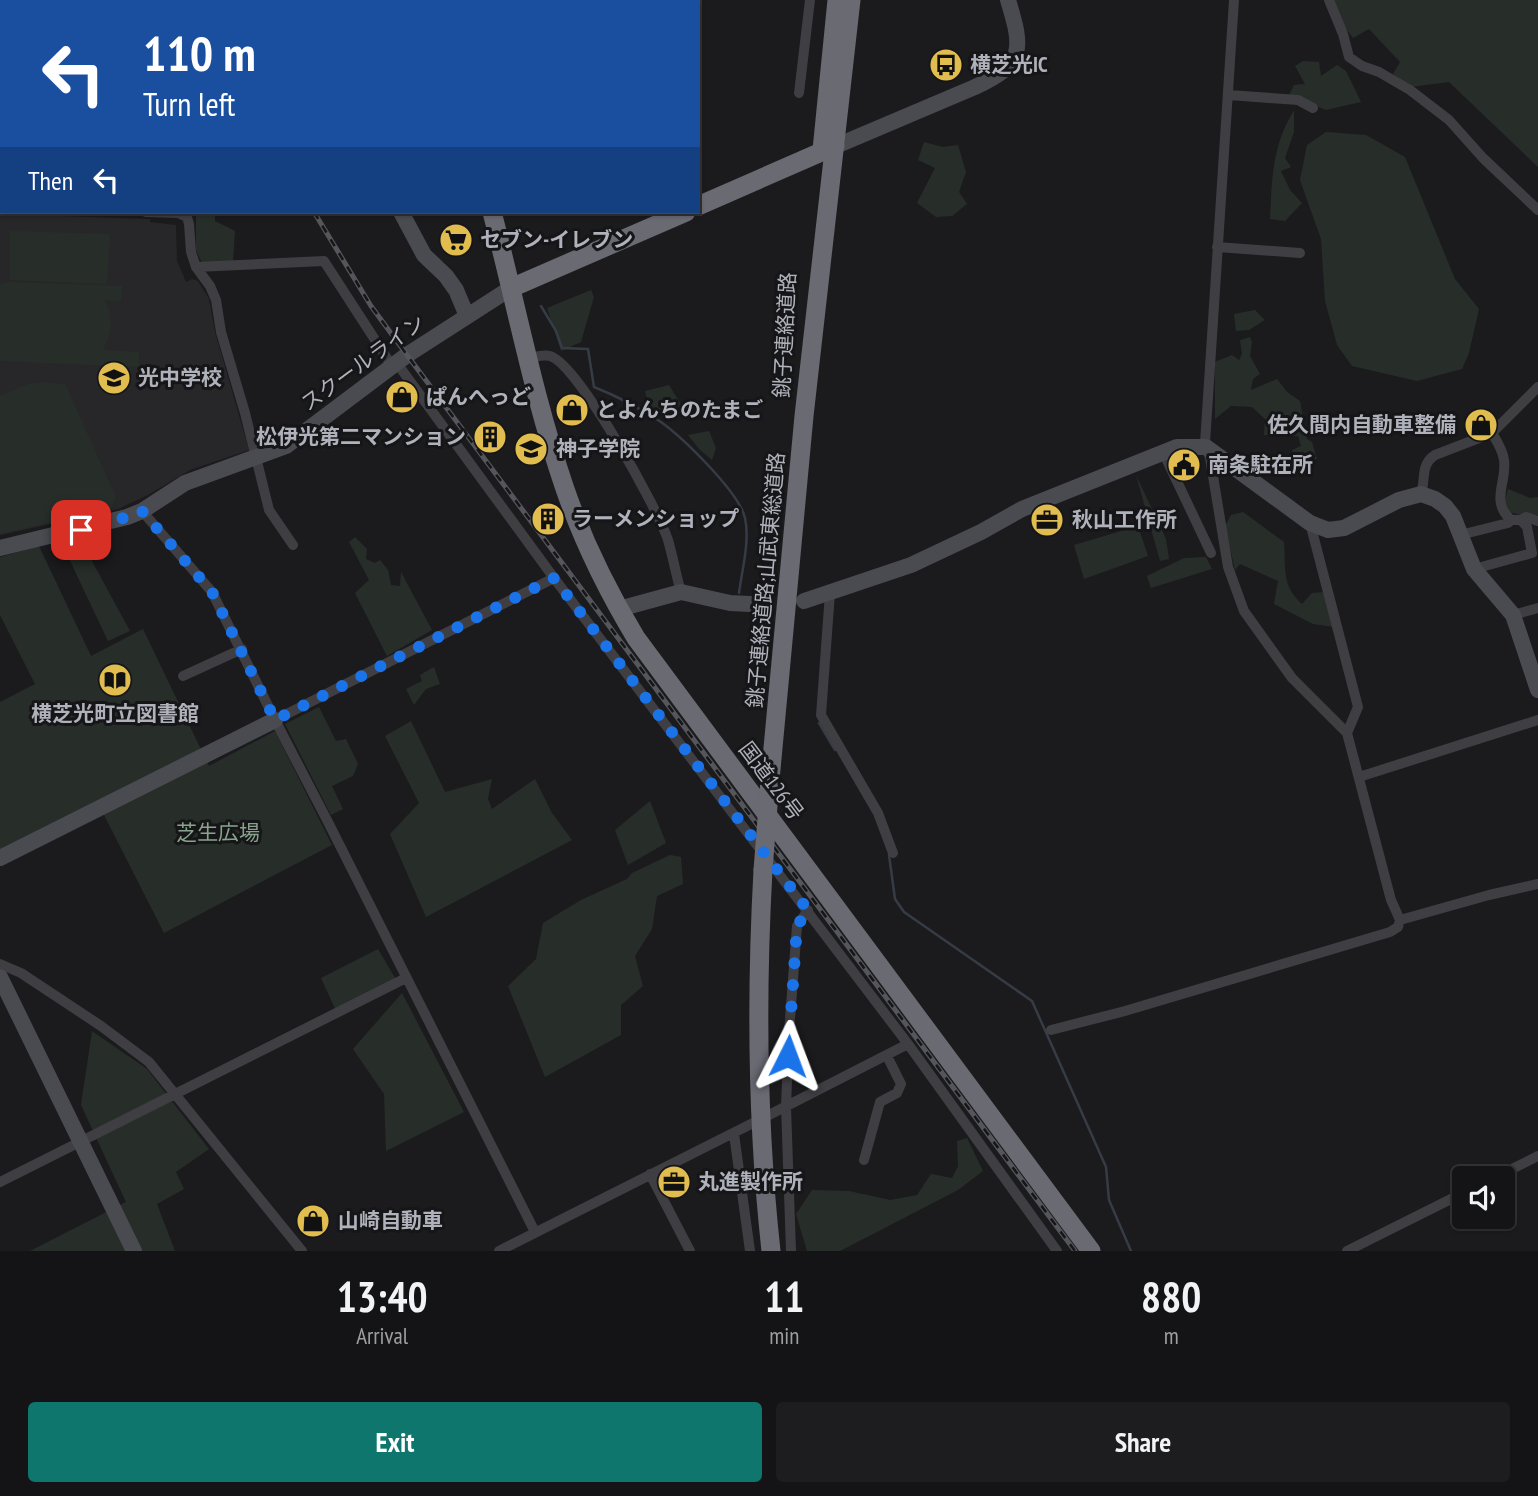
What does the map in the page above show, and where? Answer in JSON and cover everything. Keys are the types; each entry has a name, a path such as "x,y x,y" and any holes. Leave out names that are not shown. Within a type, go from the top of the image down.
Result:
{"highway":[{"path":"829,149 837,0"},
{"path":"829,149 851,0"},
{"path":"700,205 829,149"},
{"name":"銚子連絡道路","path":"804,416 829,149"},
{"name":"国道126号","path":"492,214 528,358 565,490 601,578 618,609 636,638 1091,1251"},
{"path":"511,288 681,214"},
{"name":"銚子連絡道路;山武東総道路","path":"771,1251 758,1049 759,960 763,870 804,416"}],"street":[{"path":"799,93 810,0"},
{"path":"829,149 975,87 1004,71 1014,61 1019,41 1008,0"},
{"path":"1051,1030 1390,932 1398,927 1400,920 1391,900 1348,733 1292,678 1244,611 1228,567 1206,447 1234,0"},
{"path":"1329,0 1349,57 1410,90 1450,120 1483,158 1538,210"},
{"path":"1229,95 1298,100 1313,108"},
{"path":"180,214 187,218 191,252 196,267 210,286 216,300 221,332 246,413 269,510 293,545"},
{"path":"402,214 425,255 456,290 467,316"},
{"path":"1217,247 1300,253"},
{"path":"196,267 324,261 394,364 808,910 1057,1251"},
{"name":"スクールライン","path":"0,548 103,525 142,511 185,483 286,446 394,364 511,288"},
{"path":"528,358 550,356 560,363 592,401 658,515 668,539 681,592"},
{"path":"1422,494 1423,471 1428,460 1492,433 1538,387"},
{"path":"1474,569 1532,553 1527,527 1503,512 1500,504 1504,460 1492,433"},
{"path":"804,601 911,565 1022,509 1163,452 1177,447 1206,447 1310,523 1328,530 1344,528 1399,500 1422,494 1445,506 1453,516 1474,569 1513,615 1531,648 1538,688"},
{"path":"1163,452 1211,553"},
{"path":"142,511 212,592 535,1232"},
{"path":"1460,535 1526,517 1538,521"},
{"path":"1310,523 1358,707 1348,733"},
{"path":"0,858 554,578"},
{"path":"618,609 681,592 730,603 767,605"},
{"path":"830,593 821,715 878,813 893,853"},
{"path":"1513,615 1538,608"},
{"path":"183,676 242,649"},
{"path":"1359,777 1538,720"},
{"path":"1400,920 1538,884"},
{"path":"791,1251 786,1105 793,956 797,926 808,910"},
{"path":"0,964 21,972 141,1055 176,1094 302,1251"},
{"path":"0,977 134,1251"},
{"path":"0,1182 406,978"},
{"path":"769,1115 908,1044"},
{"path":"864,1160 880,1102 897,1093 901,1084 887,1056"},
{"path":"499,1251 753,1123"},
{"path":"734,1133 750,1251"},
{"path":"1515,1168 1538,1156"},
{"path":"650,1174 690,1251"},
{"path":"1347,1251 1452,1198"}],"shaded area":[{"name":"光中学校","path":"0,214 150,219 150,222 176,225 177,261 186,282 192,279 198,281 209,299 215,332 249,450 190,470 118,509 0,535"}],"green space":[{"path":"1332,0 1538,0 1538,167 1449,82 1410,87 1393,74 1400,62 1369,29 1353,38 1343,25"},
{"path":"1303,61 1319,62 1321,76 1337,65 1346,71 1361,102 1326,110 1289,95 1294,85 1305,84 1295,66"},
{"path":"1294,110 1294,132 1285,158 1291,167 1281,171 1290,190 1302,203 1285,221 1270,219 1277,150"},
{"path":"1326,132 1366,135 1405,157 1455,279 1479,309 1469,353 1462,369 1417,381 1352,366 1337,345 1325,301 1321,239 1300,180 1307,145"},
{"path":"924,142 943,147 958,145 966,172 959,192 967,204 952,216 936,217 917,203 935,168 918,160"},
{"path":"196,214 215,214 215,221 235,231 233,262 203,265 196,250"},
{"path":"10,231 110,234 107,284 10,280"},
{"path":"9,282 122,286 121,301 104,300 111,325 103,350 139,352 139,367 0,361 0,284"},
{"path":"591,290 594,297 581,342 561,351 547,308"},
{"path":"1255,310 1265,320 1249,330 1236,331 1234,314"},
{"path":"1250,337 1250,356 1260,374 1253,379 1251,390 1277,379 1287,392 1300,401 1307,439 1312,442 1317,459 1307,461 1293,456 1292,450 1301,446 1298,436 1264,435 1265,419 1252,407 1231,406 1215,419 1215,362 1232,355 1239,360 1242,354 1240,340"},
{"path":"28,384 65,384 116,497 111,509 0,534 0,396"},
{"path":"669,385 682,406 664,414 648,405 645,391"},
{"path":"709,431 716,448 712,460 688,435"},
{"path":"1136,475 1166,539 1169,559 1160,561"},
{"path":"1508,489 1530,498 1538,497 1538,515 1524,516 1509,512 1505,500"},
{"path":"1243,512 1284,542 1288,583 1302,604 1312,593 1324,592 1334,627 1313,624 1274,604 1278,581 1240,564 1235,570 1225,526 1231,515"},
{"path":"1138,526 1148,556 1084,579 1074,545"},
{"path":"355,537 367,549 366,559 375,563 380,560 388,570 391,585 400,586 401,572 432,630 387,656 355,593 369,580 349,542"},
{"path":"80,539 130,631 108,641 63,546"},
{"name":"芝生広場","path":"39,546 91,656 143,629 209,766 275,731 332,845 164,933 100,807 0,856 0,702 35,684 0,615 0,557"},
{"path":"1206,557 1212,569 1151,588 1147,576 1184,558"},
{"path":"434,667 440,684 426,689 414,705 406,689 422,681 420,675"},
{"path":"319,707 336,741 346,739 358,764 353,776 332,786 343,809 331,815 285,724"},
{"path":"411,721 445,792 492,779 488,799 492,809 535,779 552,813 572,840 426,917 390,834 419,803 385,736"},
{"path":"650,801 666,843 628,865 615,830"},
{"path":"670,855 681,857 683,884 657,896 652,929 635,956 643,986 621,1005 621,1035 545,1077 508,986 536,959 543,923 581,900"},
{"path":"378,949 398,983 337,1013 321,978"},
{"path":"402,993 464,1112 386,1151 384,1094 353,1049"},
{"path":"92,1031 147,1069 209,1149 176,1172 184,1189 157,1204 175,1251 30,1251 126,1202 81,1105"},
{"path":"967,1138 983,1171 958,1190 840,1251 807,1251 796,1214 812,1190 849,1191 890,1200 917,1195 931,1174 952,1178 958,1166 957,1141"}],"waterway":[{"path":"541,306 556,331 562,348 588,349 594,387 661,422 683,440 722,480 741,507 745,518 746,546 739,593"},
{"path":"819,723 835,750"},
{"path":"889,855 895,899 904,912 1032,1001 1106,1167 1109,1200 1131,1251"}],"railway":[{"path":"315,214 371,306 1075,1251"}],"place":[{"name":"横芝光IC","path":"946,65"},
{"name":"セブン-イレブン","path":"456,240"},
{"name":"光中学校","path":"114,378"},
{"name":"ぱんへっど","path":"402,397"},
{"name":"とよんちのたまご","path":"572,410"},
{"name":"佐久間内自動車整備","path":"1481,425"},
{"name":"松伊光第二マンション","path":"490,437"},
{"name":"神子学院","path":"531,449"},
{"name":"南条駐在所","path":"1184,465"},
{"name":"ラーメンショップ","path":"548,519"},
{"name":"秋山工作所","path":"1047,520"},
{"name":"横芝光町立図書館","path":"115,680"},
{"name":"丸進製作所","path":"674,1182"},
{"name":"山崎自動車","path":"313,1221"}],"route":[{"path":"81,530 142,511 212,592 275,720 554,578 808,910 797,926 788,1056"}]}
